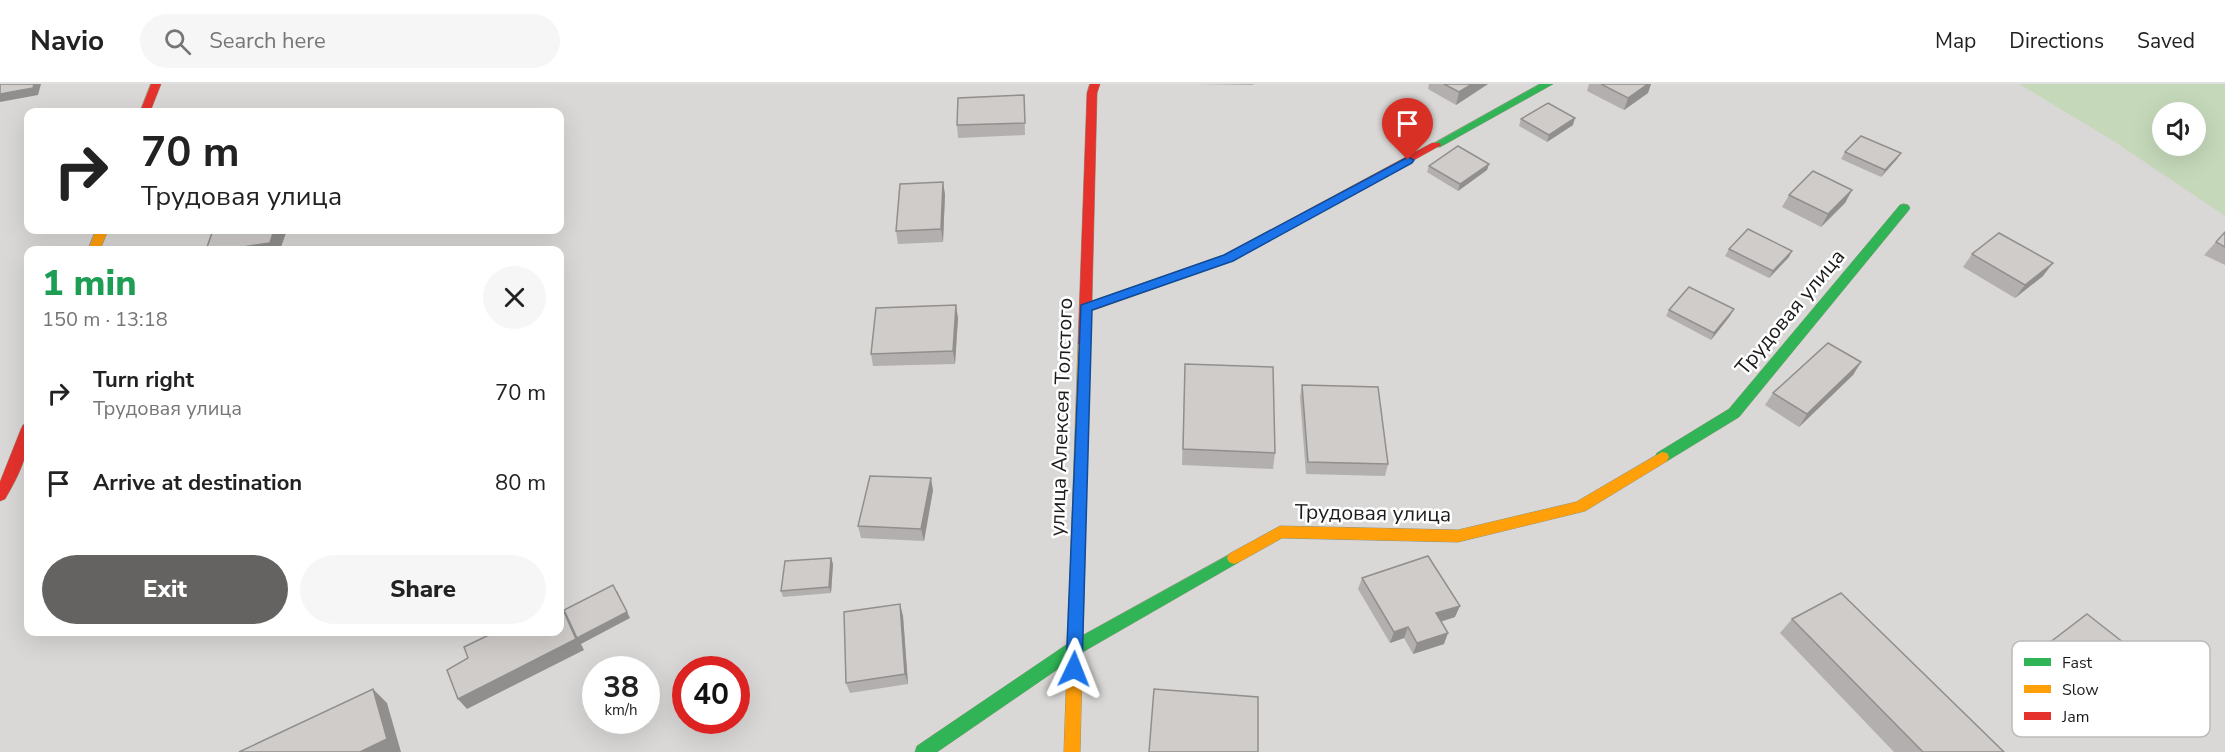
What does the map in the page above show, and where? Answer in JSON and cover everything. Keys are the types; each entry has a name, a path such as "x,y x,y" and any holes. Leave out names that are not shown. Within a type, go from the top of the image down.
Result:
{"street":[{"path":"147,108 156,84"},
{"name":"улица Алексея Толстого","path":"1072,752 1092,93 1095,84"},
{"path":"1086,308 1228,258 1548,84"},
{"name":"Трудовая улица","path":"923,752 1075,648 1280,532 1458,536 1580,507 1734,413 1904,208"},
{"path":"0,495 12,474 24,440"}],"shaded area":[{"path":"0,84 2066,84 2152,139 2152,156 2193,156 2225,167 2225,752 0,752"}],"green space":[{"path":"2019,84 2225,84 2225,216 2115,142"}],"building":[{"path":"0,84 34,84 33,88 0,94"},
{"path":"1444,84 1472,84 1459,92"},
{"path":"1601,84 1648,84 1628,98"},
{"path":"1024,95 1025,123 957,125 958,98"},
{"path":"1548,103 1575,118 1549,135 1521,119"},
{"path":"1861,136 1901,153 1885,170 1845,152"},
{"path":"1458,146 1489,164 1460,184 1429,166"},
{"path":"1813,171 1852,190 1828,214 1789,195"},
{"path":"943,182 941,229 896,231 900,184"},
{"path":"1748,229 1792,251 1773,271 1729,249"},
{"path":"2225,232 2225,247 2216,242"},
{"path":"1999,233 2053,263 2025,285 1972,254"},
{"path":"212,234 273,234 270,243 250,246 207,246"},
{"path":"1689,287 1734,309 1714,333 1669,310"},
{"path":"956,305 953,351 871,354 876,308"},
{"path":"1828,343 1861,362 1807,414 1773,393"},
{"path":"1185,364 1273,367 1275,453 1183,449"},
{"path":"1302,385 1378,387 1388,464 1308,462"},
{"path":"870,476 931,478 921,529 858,526"},
{"path":"1428,556 1460,606 1436,613 1448,633 1417,643 1408,627 1394,632 1362,578"},
{"path":"831,558 829,587 781,591 785,561"},
{"path":"613,585 627,612 577,638 564,610"},
{"path":"1841,593 2004,752 1923,752 1792,619"},
{"path":"900,604 905,674 846,683 844,612"},
{"path":"564,612 576,639 458,699 447,670 468,658 464,647 487,636 564,636"},
{"path":"2087,614 2121,641 2052,641"},
{"path":"373,689 387,739 360,752 239,752"},
{"path":"1154,689 1258,697 1258,752 1149,752"}],"traffic: fast":[{"path":"1436,145 1548,84"},
{"path":"1662,457 1734,413 1904,208"},
{"path":"923,752 1075,648 1234,558"}],"traffic: slow":[{"path":"96,246 100,234"},
{"path":"1072,752 1084,344"},
{"path":"1234,558 1280,532 1458,536 1580,507 1662,457"}],"traffic: jam":[{"path":"147,108 156,84"},
{"path":"1084,344 1092,93 1095,84"},
{"path":"1086,308 1228,258 1436,145"},
{"path":"0,495 12,474 24,440"}],"route":[{"path":"1074,669 1086,308 1228,258 1408,160"}]}
